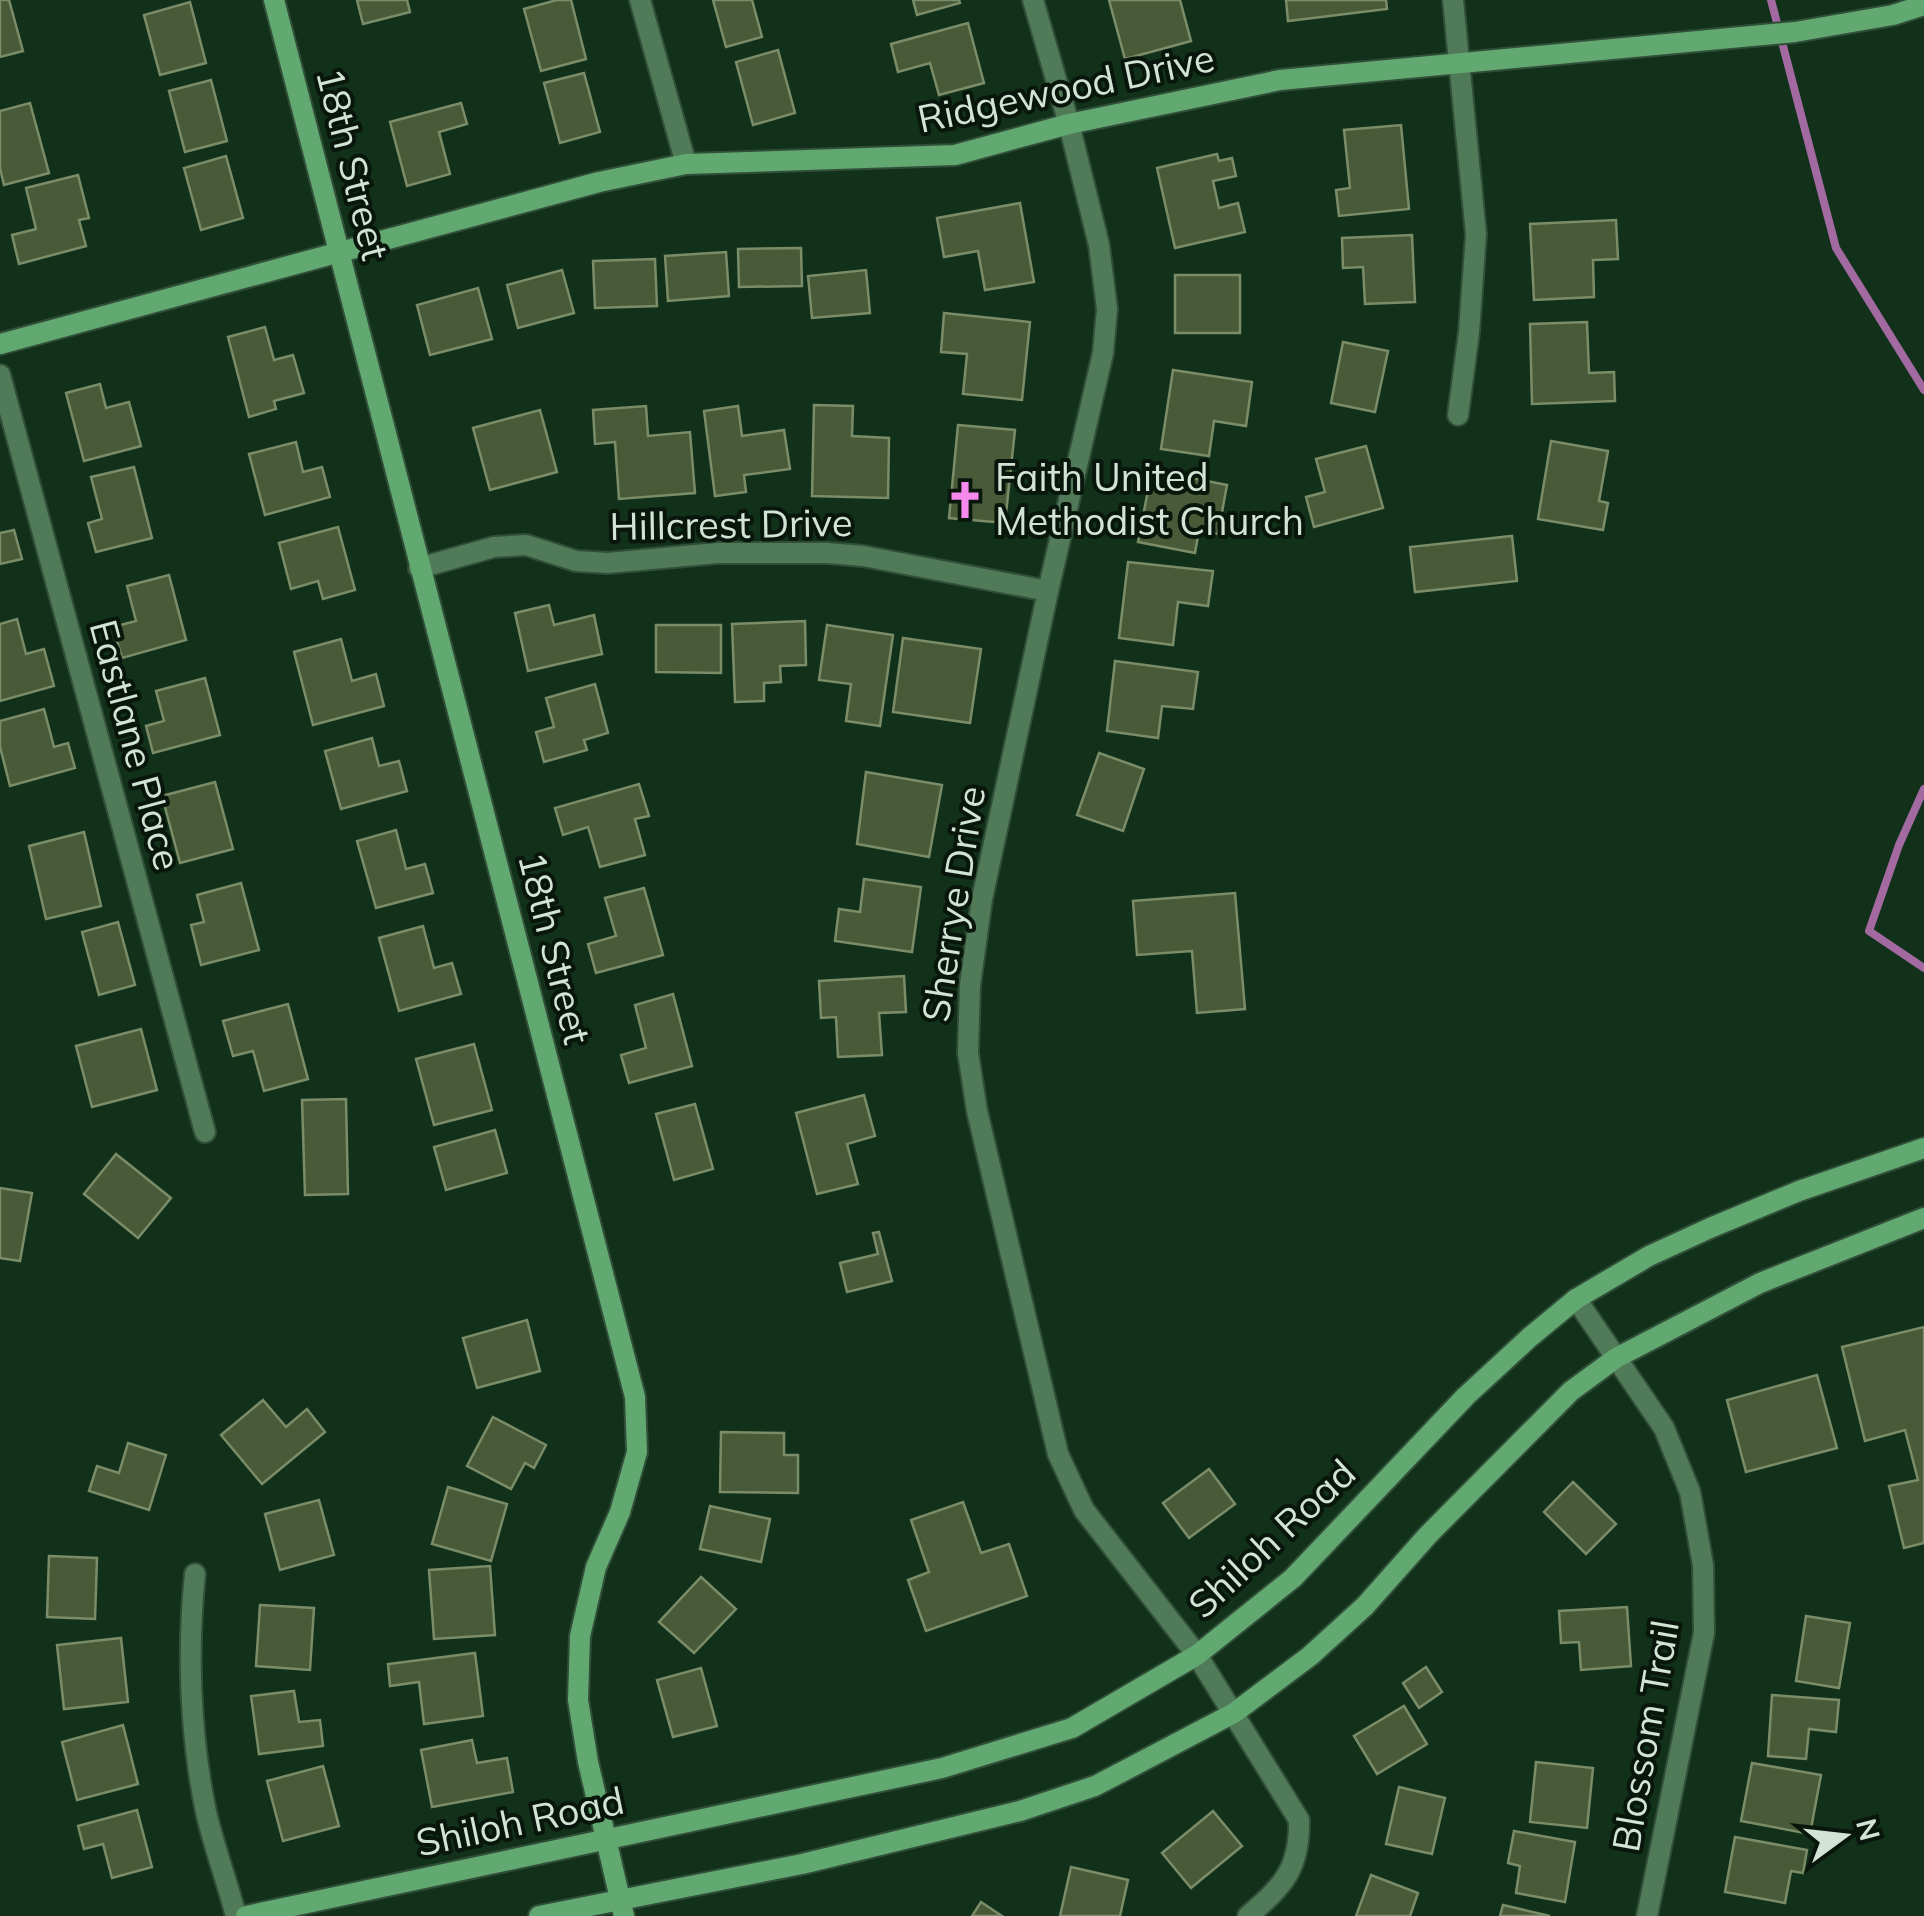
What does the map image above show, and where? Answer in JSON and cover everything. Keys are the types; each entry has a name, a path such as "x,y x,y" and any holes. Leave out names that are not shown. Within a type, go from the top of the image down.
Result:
{"street":[{"name":"18th Street","path":"274,0 634,1398 638,1452 620,1512 596,1568 580,1636 578,1700 588,1762 622,1908"},
{"path":"640,0 686,164"},
{"name":"Sherrye Drive","path":"1032,0 1099,245 1107,309 1103,353 982,899 970,985 968,1052 977,1111 1058,1454 1084,1510 1197,1655 1299,1820 1300,1850 1282,1886 1248,1916"},
{"path":"1453,0 1476,234 1458,415"},
{"name":"Ridgewood Drive","path":"0,344 598,182 686,164 955,155 1069,124 1280,80 1795,32 1892,15 1924,5"},
{"name":"Eastlane Place","path":"0,375 205,1132"},
{"name":"Hillcrest Drive","path":"418,568 494,547 526,544 576,561 608,563 718,554 827,553 863,556 1048,591"},
{"name":"Shiloh Road","path":"246,1916 942,1768 1072,1728 1197,1655 1293,1578 1466,1396 1530,1336 1576,1300 1650,1256 1710,1228 1798,1191 1924,1148"},
{"path":"539,1916 622,1908 1020,1811 1095,1786 1234,1713 1310,1656 1364,1606 1428,1535 1572,1391 1616,1358 1760,1283 1924,1218"},
{"name":"Blossom Trail","path":"1576,1300 1664,1428 1690,1492 1703,1564 1704,1632 1647,1916"},
{"path":"195,1574 190,1656 194,1712 206,1810 236,1916"}],"building":[{"path":"0,0 9,0 23,51 0,57"},
{"path":"357,0 407,0 410,12 363,24"},
{"path":"571,0 586,59 541,71 524,9"},
{"path":"713,0 752,0 762,37 726,47"},
{"path":"913,0 959,0 960,3 917,15"},
{"path":"1109,0 1180,0 1191,41 1125,59"},
{"path":"1286,0 1386,0 1387,9 1288,21"},
{"path":"190,2 206,63 160,75 144,15"},
{"path":"968,23 984,83 939,95 930,63 898,72 891,44"},
{"path":"778,50 795,113 753,125 736,62"},
{"path":"584,73 600,132 560,143 544,83"},
{"path":"211,80 227,141 185,152 169,91"},
{"path":"30,103 49,173 4,185 0,168 0,111"},
{"path":"461,103 467,124 439,132 450,174 407,186 390,122"},
{"path":"1401,125 1409,209 1339,216 1336,190 1350,188 1344,130"},
{"path":"1217,154 1219,161 1232,158 1236,176 1213,181 1219,208 1238,203 1245,232 1175,248 1157,168"},
{"path":"226,156 243,218 201,230 184,168"},
{"path":"78,175 89,218 79,220 86,246 19,264 12,235 36,229 26,188"},
{"path":"1020,203 1034,282 985,290 978,251 944,257 937,218"},
{"path":"1616,220 1618,259 1593,260 1594,297 1534,300 1530,224"},
{"path":"1412,235 1415,302 1365,304 1363,267 1343,268 1342,238"},
{"path":"801,248 802,286 739,287 738,249"},
{"path":"726,252 729,296 668,301 665,256"},
{"path":"655,259 657,306 595,308 593,261"},
{"path":"562,270 574,313 518,328 507,285"},
{"path":"866,270 870,313 812,318 808,276"},
{"path":"1175,275 1240,275 1240,333 1175,333"},
{"path":"478,288 492,339 430,355 417,305"},
{"path":"944,313 1030,322 1022,400 963,394 967,354 941,352"},
{"path":"1587,322 1589,373 1614,372 1615,401 1532,404 1530,324"},
{"path":"265,327 274,360 293,355 304,393 274,401 276,409 249,417 228,337"},
{"path":"1343,342 1388,351 1375,412 1331,403"},
{"path":"1173,370 1252,382 1246,426 1214,421 1209,456 1161,449"},
{"path":"100,384 106,408 129,402 141,446 84,461 66,393"},
{"path":"814,405 853,406 852,436 889,438 888,498 812,496"},
{"path":"646,406 648,436 690,432 695,493 619,499 615,442 595,444 593,410"},
{"path":"738,406 742,436 784,430 790,469 744,475 746,492 715,496 704,411"},
{"path":"540,410 557,472 490,490 473,428"},
{"path":"958,425 1015,430 1005,523 949,518"},
{"path":"1551,441 1608,451 1599,501 1608,503 1603,530 1538,519"},
{"path":"296,442 303,472 322,467 330,497 265,515 249,454"},
{"path":"1366,446 1383,508 1314,527 1306,497 1325,492 1316,459"},
{"path":"134,467 152,538 96,552 88,523 102,519 91,477"},
{"path":"1152,470 1227,485 1218,534 1199,530 1195,553 1138,542"},
{"path":"338,527 355,590 323,599 318,581 291,589 279,543"},
{"path":"14,530 22,559 0,564 0,533"},
{"path":"1512,536 1517,581 1415,592 1410,547"},
{"path":"1128,562 1213,571 1208,606 1178,602 1173,645 1119,638"},
{"path":"169,575 186,640 122,658 113,627 136,621 127,586"},
{"path":"549,605 554,625 594,615 602,654 528,671 515,613"},
{"path":"17,619 26,654 44,649 54,686 0,701 0,624"},
{"path":"805,621 806,665 780,666 781,682 764,683 764,701 735,702 732,624"},
{"path":"656,625 721,625 721,673 656,672"},
{"path":"827,625 893,635 880,726 846,721 851,684 819,680"},
{"path":"903,638 981,649 970,723 893,712"},
{"path":"341,639 352,681 376,674 384,706 313,725 294,652"},
{"path":"1115,661 1198,672 1193,709 1162,706 1158,738 1107,731"},
{"path":"205,678 220,735 153,753 146,726 164,721 156,691"},
{"path":"595,684 608,733 584,740 587,750 544,762 536,732 554,727 546,698"},
{"path":"44,709 54,747 68,743 75,768 10,786 0,747 0,721"},
{"path":"372,738 379,766 399,761 407,791 341,809 325,751"},
{"path":"1099,753 1144,769 1123,831 1077,815"},
{"path":"866,772 942,785 929,857 857,844"},
{"path":"215,782 233,849 180,863 162,796"},
{"path":"639,784 649,816 635,819 645,855 600,867 588,827 563,835 555,808"},
{"path":"396,830 406,869 425,864 433,893 376,908 357,841"},
{"path":"84,832 101,906 46,919 29,846"},
{"path":"864,879 921,887 912,952 835,941 839,909 860,912"},
{"path":"241,883 259,950 201,965 191,925 204,922 197,895"},
{"path":"644,888 663,955 596,973 588,944 616,936 605,898"},
{"path":"1235,893 1245,1009 1197,1013 1192,951 1137,955 1133,901"},
{"path":"118,922 135,985 99,995 82,932"},
{"path":"423,926 434,968 452,963 461,994 399,1011 379,938"},
{"path":"904,976 906,1012 879,1013 882,1055 838,1057 836,1017 821,1018 819,981"},
{"path":"673,994 692,1066 629,1083 621,1055 646,1048 635,1005"},
{"path":"288,1004 308,1079 264,1091 253,1051 233,1056 223,1021"},
{"path":"141,1029 157,1090 92,1107 76,1046"},
{"path":"474,1044 492,1110 434,1125 416,1059"},
{"path":"864,1095 875,1136 847,1144 858,1184 817,1194 796,1113"},
{"path":"346,1099 348,1194 305,1195 302,1100"},
{"path":"695,1104 713,1169 674,1180 656,1114"},
{"path":"495,1130 507,1173 446,1190 434,1147"},
{"path":"116,1154 171,1198 138,1238 84,1194"},
{"path":"0,1188 32,1193 20,1261 0,1258"},
{"path":"879,1232 892,1281 847,1292 840,1263 878,1254 873,1233"},
{"path":"527,1320 540,1371 477,1388 463,1338"},
{"path":"1924,1327 1924,1543 1904,1548 1889,1486 1918,1480 1905,1430 1865,1441 1842,1347"},
{"path":"1817,1375 1837,1448 1746,1472 1727,1400"},
{"path":"263,1400 286,1427 307,1409 325,1432 262,1484 221,1435"},
{"path":"493,1417 546,1445 534,1468 525,1463 511,1489 467,1466"},
{"path":"721,1432 784,1433 784,1455 798,1455 798,1493 720,1492"},
{"path":"128,1443 166,1455 149,1510 89,1491 97,1466 119,1473"},
{"path":"1209,1469 1235,1504 1189,1538 1163,1503"},
{"path":"1573,1482 1616,1524 1586,1554 1544,1512"},
{"path":"448,1487 507,1504 491,1561 432,1544"},
{"path":"319,1500 334,1555 280,1570 265,1514"},
{"path":"963,1502 981,1553 1009,1544 1027,1596 926,1631 908,1580 929,1572 911,1520"},
{"path":"710,1506 770,1519 761,1562 700,1549"},
{"path":"49,1556 97,1558 95,1619 47,1617"},
{"path":"490,1566 495,1635 434,1639 429,1570"},
{"path":"701,1577 736,1609 694,1653 659,1622"},
{"path":"260,1605 314,1608 310,1670 256,1666"},
{"path":"1627,1607 1631,1666 1581,1670 1579,1642 1561,1643 1559,1611"},
{"path":"1806,1616 1850,1623 1839,1688 1796,1681"},
{"path":"121,1638 128,1702 64,1709 57,1645"},
{"path":"475,1653 483,1716 424,1724 419,1682 390,1686 388,1664"},
{"path":"1426,1667 1442,1692 1419,1708 1403,1683"},
{"path":"701,1668 717,1726 673,1737 657,1680"},
{"path":"294,1691 299,1722 320,1720 323,1746 259,1754 251,1696"},
{"path":"1772,1695 1839,1700 1836,1732 1809,1729 1806,1759 1768,1756"},
{"path":"1404,1706 1427,1744 1377,1774 1354,1736"},
{"path":"123,1725 138,1784 77,1800 62,1742"},
{"path":"472,1740 477,1763 507,1758 513,1792 432,1807 421,1750"},
{"path":"1536,1762 1593,1768 1587,1828 1530,1822"},
{"path":"1752,1763 1821,1775 1810,1834 1741,1821"},
{"path":"323,1766 339,1826 283,1841 267,1781"},
{"path":"1399,1787 1445,1798 1432,1854 1386,1844"},
{"path":"137,1810 152,1867 112,1878 103,1844 84,1849 78,1826"},
{"path":"1213,1811 1242,1846 1191,1888 1162,1853"},
{"path":"1514,1831 1575,1842 1565,1902 1516,1893 1520,1866 1508,1863"},
{"path":"1735,1837 1807,1850 1803,1873 1791,1871 1785,1903 1725,1892"},
{"path":"1071,1867 1128,1880 1120,1916 1060,1916"},
{"path":"1371,1875 1418,1893 1410,1916 1356,1916"},
{"path":"981,1902 1002,1916 972,1916"},
{"path":"1503,1905 1550,1916 1500,1916"}],"waterway":[{"path":"1771,0 1836,248 1924,390"},
{"path":"1924,789 1899,845 1869,931 1924,968"}],"place":[{"name":"Faith United Methodist Church","path":"965,500"}]}
